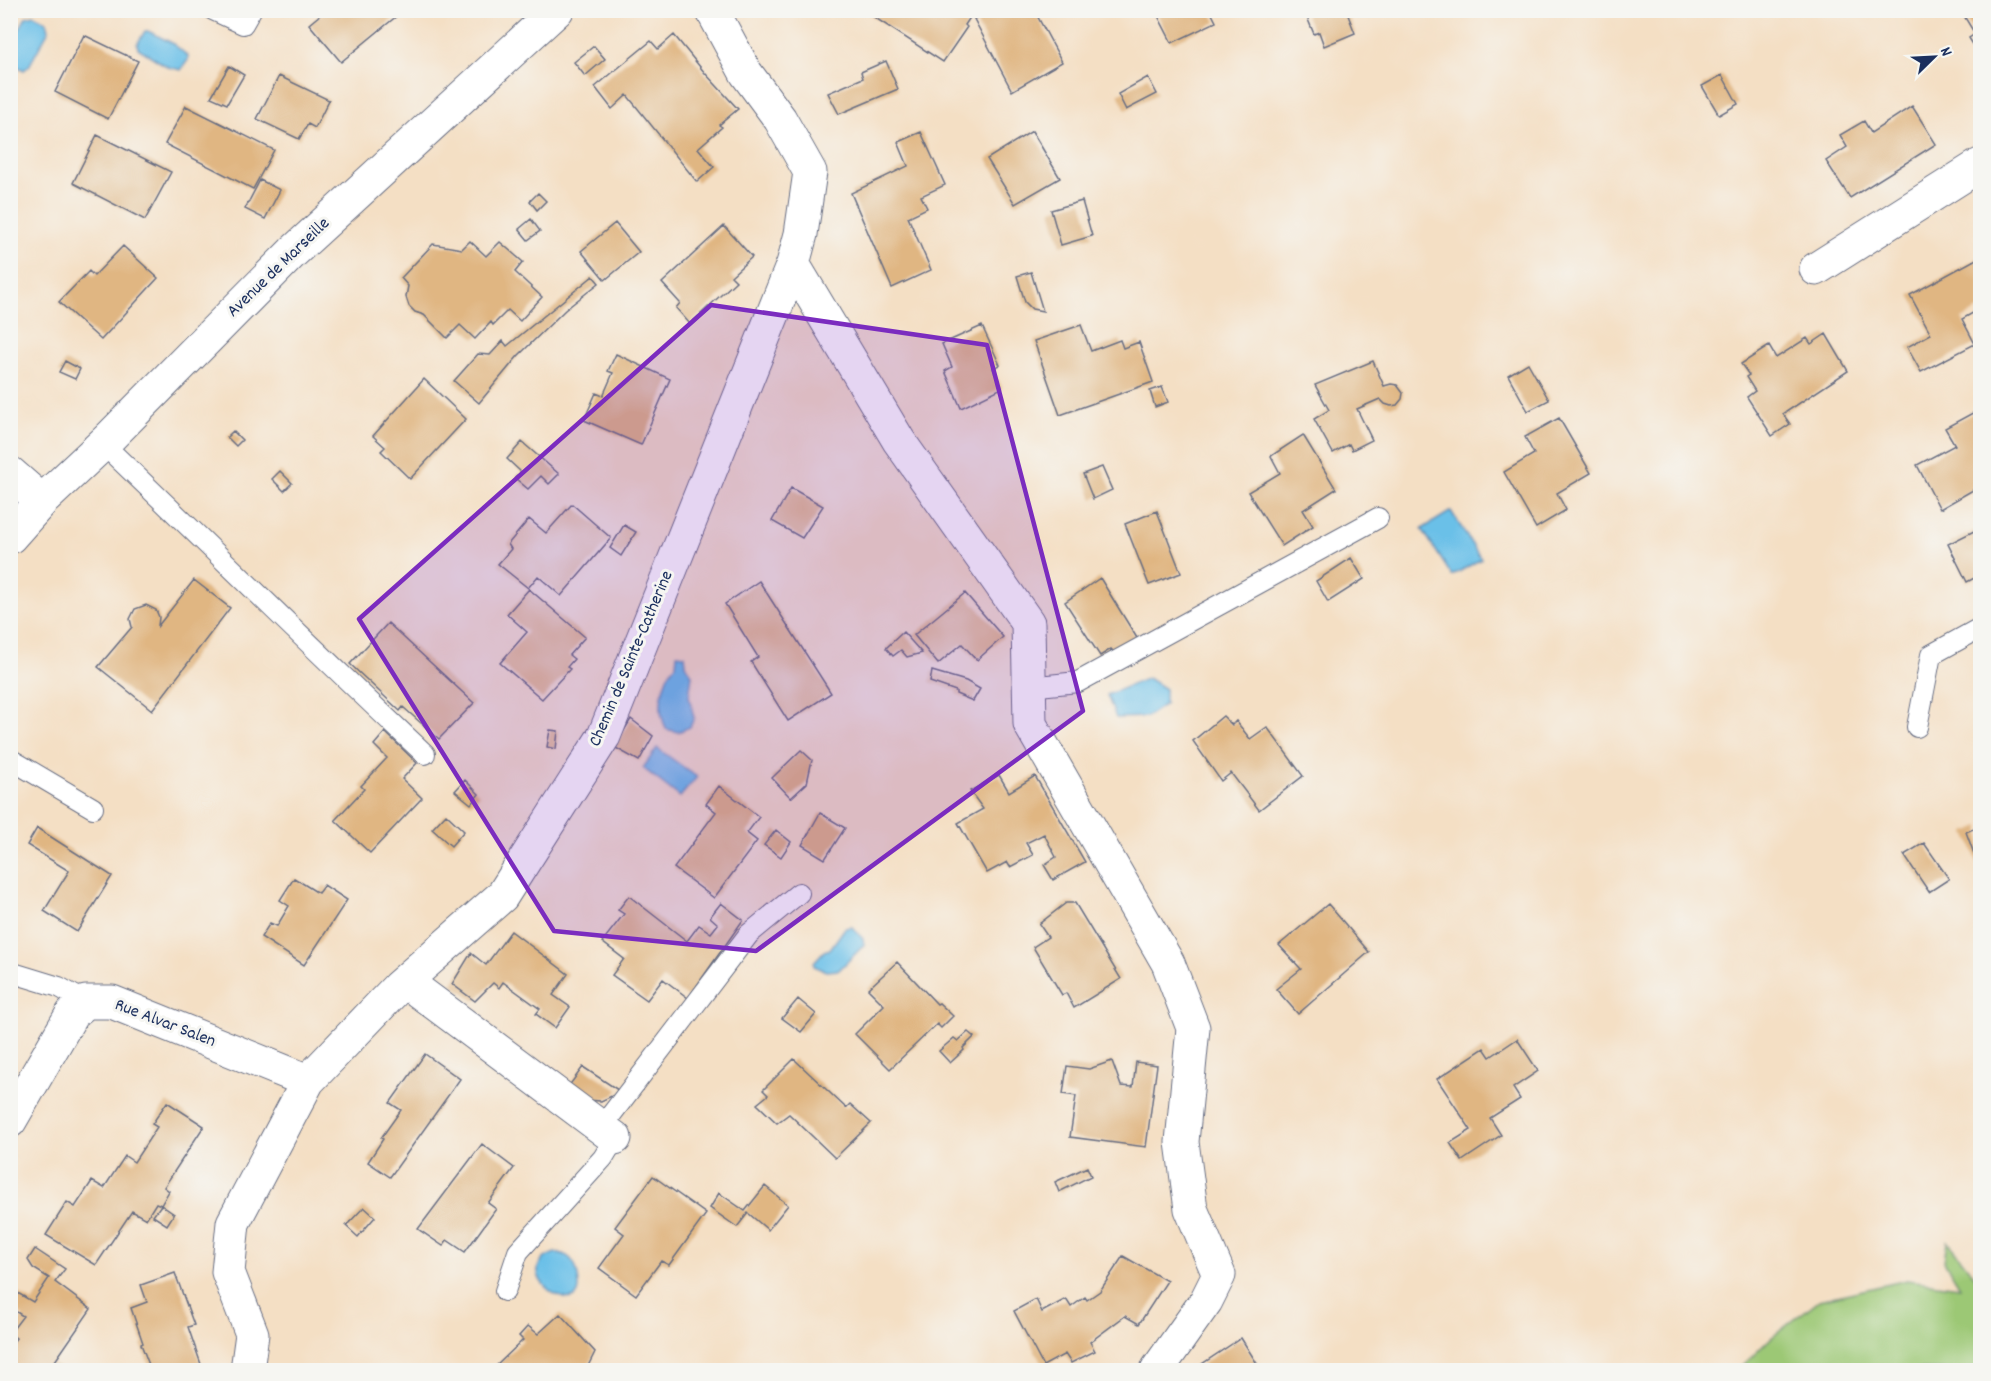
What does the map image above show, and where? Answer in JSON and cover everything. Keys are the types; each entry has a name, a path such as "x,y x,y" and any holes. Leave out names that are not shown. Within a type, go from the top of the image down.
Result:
{"street":[{"name":"Chemin de Sainte-Catherine","path":"247,1371 252,1334 228,1272 233,1223 308,1081 405,981 502,896 604,736 793,264 801,234 810,172 780,119 746,73 712,10"},
{"name":"Avenue de Marseille","path":"10,537 42,501 104,444 293,252 547,12"},
{"path":"1816,269 1980,165"},
{"path":"793,264 899,441 1028,623 1030,723 1168,963 1193,1028 1182,1142 1191,1209 1219,1275 1206,1301 1157,1371"},
{"path":"10,473 42,501"},
{"path":"405,981 608,1133"},
{"path":"10,1121 72,1014 86,1002"},
{"name":"Rue Alvar Salen","path":"86,1002 112,1002 308,1081"}],"lane":[{"path":"213,10 243,24 251,10"},
{"path":"104,444 266,599 327,662 425,754"},
{"path":"1029,687 1078,682 1378,518"},
{"path":"1917,727 1931,655 1980,628"},
{"path":"10,759 93,808"},
{"path":"506,1291 518,1252 603,1158 608,1133 749,934 799,893"},
{"path":"10,972 59,987 86,1002"}],"highlighted area":[{"path":"711,305 987,345 1083,711 756,951 554,931 359,619"}],"green space":[{"path":"1947,1241 1980,1283 1980,1370 1738,1370 1771,1338 1819,1300 1907,1280 1960,1287 1944,1261"}],"water":[{"path":"34,15 47,22 49,30 29,66 24,70 11,63 11,45 26,17"},
{"path":"145,31 172,43 188,56 181,70 168,67 138,48 137,44"},
{"path":"1451,511 1481,559 1452,576 1422,529"},
{"path":"677,654 685,655 686,664 692,675 689,696 694,718 690,727 678,732 666,729 661,710 664,685 672,668 676,665"},
{"path":"1148,678 1165,689 1165,704 1146,717 1116,718 1107,695"},
{"path":"657,748 697,777 680,797 643,768"},
{"path":"852,927 863,939 864,945 839,970 826,971 814,966 814,962 824,951 830,949 845,928"},
{"path":"555,1253 571,1259 578,1274 579,1286 576,1296 569,1299 549,1290 541,1281 538,1271 542,1261"}],"building":[{"path":"326,10 404,10 341,62 309,24"},
{"path":"863,10 975,10 965,25 967,27 943,62"},
{"path":"989,10 1023,10 1024,14 1034,10 1062,62 1012,91 974,19"},
{"path":"1155,10 1210,10 1216,22 1172,43"},
{"path":"1304,10 1346,10 1355,33 1324,46 1319,32 1314,34"},
{"path":"1971,10 1980,10 1980,56 1969,38 1975,34 1964,16"},
{"path":"84,35 138,61 108,119 55,92"},
{"path":"674,35 738,109 719,125 722,127 698,148 714,167 697,182 627,95 612,109 595,87 651,41 658,49"},
{"path":"594,46 605,59 585,76 574,62"},
{"path":"886,61 898,89 839,114 828,93 863,78 861,72"},
{"path":"229,66 244,75 227,104 211,97"},
{"path":"1722,75 1738,104 1719,115 1702,86"},
{"path":"279,76 329,100 315,128 308,124 299,139 257,119"},
{"path":"1148,77 1157,94 1126,110 1118,94"},
{"path":"186,106 274,150 253,189 165,144"},
{"path":"1912,106 1936,144 1850,198 1826,161 1847,147 1840,135 1864,121 1871,133"},
{"path":"1032,131 1060,178 1015,204 987,159"},
{"path":"921,132 945,185 921,196 927,208 908,217 931,270 892,288 851,193 908,166 898,142"},
{"path":"97,135 171,172 145,220 73,183"},
{"path":"260,180 280,190 265,219 245,209"},
{"path":"538,193 546,201 537,210 530,201"},
{"path":"1082,201 1092,236 1061,245 1051,210"},
{"path":"531,219 540,231 528,240 519,229"},
{"path":"615,223 639,252 605,280 581,251"},
{"path":"724,226 752,257 731,276 736,281 690,324 676,308 680,303 662,283"},
{"path":"470,241 486,256 500,242 523,262 515,272 542,297 520,321 508,310 493,325 491,322 475,339 460,325 447,338 424,315 415,312 409,306 406,297 408,286 401,278 433,244 462,249"},
{"path":"123,246 158,278 101,340 59,302 89,271 94,276"},
{"path":"1980,257 1980,309 1962,319 1975,344 1921,372 1907,347 1931,334 1910,295"},
{"path":"1031,272 1043,311 1032,309 1025,302 1017,276"},
{"path":"593,276 599,283 565,310 518,356 479,403 454,381 478,354 490,355 503,341 507,346"},
{"path":"1081,325 1091,351 1120,340 1123,348 1139,342 1153,382 1060,415 1034,341"},
{"path":"982,326 1000,365 993,368 1002,388 961,408 945,371 952,367 942,344"},
{"path":"1826,334 1848,371 1783,414 1790,424 1772,436 1747,397 1755,391 1746,377 1749,375 1741,364 1769,346 1776,358 1807,338 1811,344"},
{"path":"616,354 670,379 641,445 584,420 596,393 603,396 613,373 608,371"},
{"path":"65,361 80,369 75,379 59,372"},
{"path":"1373,361 1384,386 1397,385 1403,393 1402,399 1397,405 1391,406 1380,399 1357,409 1372,440 1352,450 1349,444 1333,453 1314,419 1329,410 1315,385"},
{"path":"1528,363 1549,400 1528,411 1508,375"},
{"path":"424,379 466,419 410,479 381,451 385,447 373,436"},
{"path":"1162,387 1168,402 1155,407 1150,391"},
{"path":"1980,409 1980,486 1940,509 1917,465 1955,445 1945,428"},
{"path":"1559,418 1591,473 1557,493 1566,510 1536,528 1504,472 1534,454 1525,437"},
{"path":"233,431 242,440 236,446 227,437"},
{"path":"1303,435 1336,489 1303,510 1313,526 1282,546 1248,492 1280,473 1271,456"},
{"path":"522,442 559,474 549,484 541,476 528,489 515,478 521,472 507,459"},
{"path":"1102,467 1112,490 1093,499 1083,474"},
{"path":"280,471 292,483 284,491 272,479"},
{"path":"791,488 823,506 802,538 772,521"},
{"path":"572,504 611,538 561,596 538,576 528,588 498,564 511,549 508,544 529,519 546,533"},
{"path":"1157,511 1181,573 1149,585 1125,524"},
{"path":"624,525 636,532 621,556 610,548"},
{"path":"1980,528 1980,575 1967,582 1948,544"},
{"path":"1351,558 1364,579 1328,602 1316,581"},
{"path":"1100,578 1140,643 1115,653 1111,649 1100,656 1065,602"},
{"path":"194,580 230,608 152,710 98,667 132,627 130,619 135,609 146,605 156,610 159,617 158,626"},
{"path":"759,581 831,693 788,721 751,662 758,657 725,604"},
{"path":"529,589 585,637 569,655 574,659 567,667 570,669 542,699 500,663 527,632 507,614"},
{"path":"965,593 1003,637 977,660 962,644 938,664 914,635"},
{"path":"388,623 474,703 439,739 403,707 400,711 350,664"},
{"path":"903,632 922,653 907,657 901,650 893,656 886,648"},
{"path":"932,671 966,681 980,689 973,701 956,694 956,691 930,682"},
{"path":"1223,716 1232,725 1236,721 1250,739 1267,727 1303,776 1259,810 1231,773 1221,781 1193,741"},
{"path":"631,719 653,736 639,761 614,747"},
{"path":"550,730 558,731 556,749 547,747"},
{"path":"385,732 417,763 402,779 422,798 370,853 335,820 364,789 361,786 387,758 374,745"},
{"path":"801,750 812,760 807,783 791,798 772,778"},
{"path":"999,775 1009,792 1035,776 1085,862 1053,880 1044,865 1056,857 1044,834 1026,843 1033,855 1010,867 1007,862 987,873 958,823 983,809 970,791"},
{"path":"465,780 479,794 471,804 455,791"},
{"path":"719,786 759,817 747,833 757,841 714,898 674,868 716,812 706,804"},
{"path":"820,813 845,828 825,859 802,845"},
{"path":"446,814 464,831 451,846 432,829"},
{"path":"1980,826 1980,870 1966,832"},
{"path":"37,828 112,876 77,932 44,911 69,871 27,845"},
{"path":"776,830 791,842 781,857 764,845"},
{"path":"1924,843 1949,879 1929,892 1904,855"},
{"path":"294,878 318,893 324,885 347,900 304,965 261,937 270,923 277,926 289,906 280,900"},
{"path":"629,896 687,941 699,925 711,933 718,924 710,917 721,903 743,920 688,998 663,979 647,1000 612,975 624,959 602,942 624,914 618,910"},
{"path":"1066,903 1075,903 1121,979 1074,1008 1066,993 1062,995 1033,947 1048,937 1039,924"},
{"path":"1328,904 1369,952 1298,1014 1276,989 1301,969 1279,945"},
{"path":"511,931 568,974 553,995 570,1007 555,1028 536,1014 540,1009 503,982 499,988 493,983 475,1001 452,984 471,953 486,965"},
{"path":"897,962 937,1004 939,1003 953,1016 941,1028 937,1024 890,1069 855,1034 884,1005 868,989"},
{"path":"798,999 816,1014 801,1032 782,1018"},
{"path":"968,1032 974,1037 950,1063 939,1051 954,1038 958,1041"},
{"path":"1517,1039 1538,1071 1513,1088 1520,1099 1490,1118 1501,1135 1462,1161 1450,1143 1471,1130 1437,1079 1484,1048 1490,1057"},
{"path":"425,1054 460,1079 390,1177 368,1162 383,1139 381,1138 401,1110 390,1103"},
{"path":"794,1059 846,1108 850,1104 871,1123 835,1158 789,1114 777,1123 757,1104 768,1095 763,1090"},
{"path":"1112,1061 1121,1086 1133,1087 1136,1062 1157,1065 1146,1147 1070,1137 1076,1096 1063,1094 1067,1066 1089,1069"},
{"path":"583,1067 618,1090 614,1095 601,1101 587,1100 568,1087"},
{"path":"167,1102 204,1126 164,1187 169,1191 161,1205 156,1203 146,1219 132,1211 96,1265 46,1235 67,1202 75,1207 92,1181 104,1188 125,1156 134,1162 157,1127 152,1124"},
{"path":"482,1144 514,1168 488,1203 496,1209 465,1252 447,1240 443,1246 418,1229"},
{"path":"1087,1167 1091,1176 1059,1192 1055,1182"},
{"path":"653,1176 706,1214 669,1265 661,1261 636,1295 599,1268 624,1234 615,1227"},
{"path":"765,1186 788,1205 768,1230 748,1213 737,1227 710,1208 719,1193 745,1211"},
{"path":"161,1205 174,1214 167,1225 153,1216"},
{"path":"364,1207 375,1217 358,1237 346,1226"},
{"path":"35,1249 65,1269 55,1282 91,1309 53,1364 63,1370 10,1370 10,1346 16,1338 10,1333 23,1316 10,1308 10,1301 16,1292 33,1302 49,1278 33,1268 28,1260"},
{"path":"1123,1256 1167,1281 1139,1324 1125,1316 1090,1342 1095,1351 1071,1363 1065,1354 1043,1366 1014,1311 1036,1299 1042,1312 1066,1299 1071,1307 1085,1297 1087,1300 1100,1291"},
{"path":"175,1273 194,1325 188,1327 203,1370 151,1370 141,1344 143,1343 131,1308 147,1302 141,1285"},
{"path":"560,1314 595,1352 586,1370 492,1370 523,1340 519,1336 528,1326 538,1334"},
{"path":"1241,1338 1261,1370 1207,1370 1202,1364"}]}
